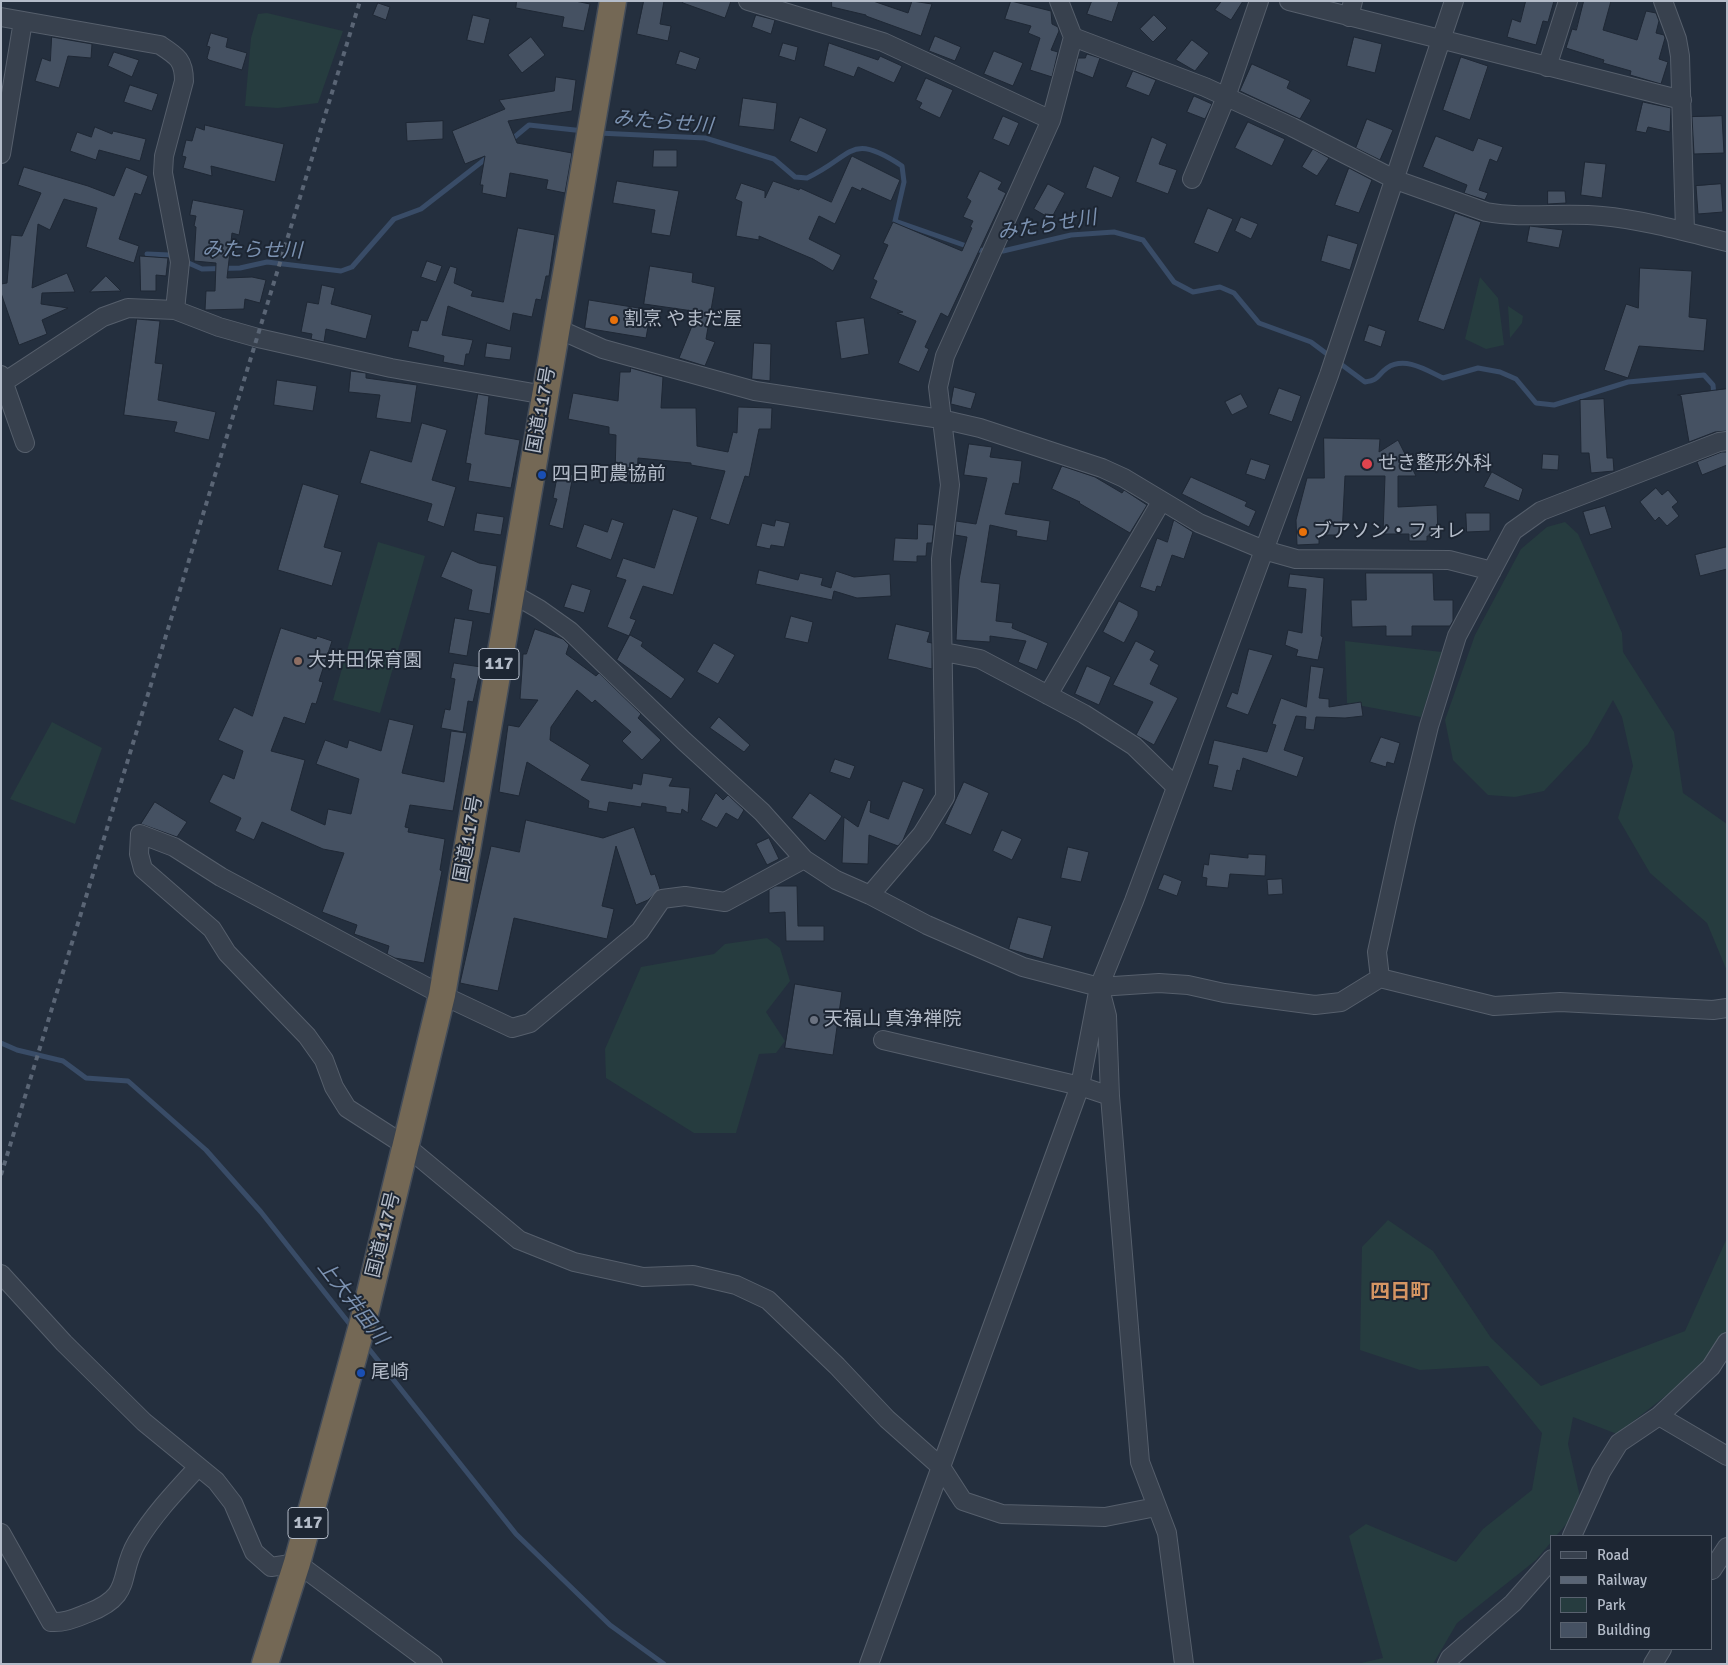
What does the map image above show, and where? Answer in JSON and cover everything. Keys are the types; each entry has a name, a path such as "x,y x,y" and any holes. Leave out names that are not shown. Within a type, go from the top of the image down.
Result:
{"highway":[{"name":"国道117号","path":"265,1664 297,1562 362,1322 442,996 613,1"}],"street":[{"path":"748,1 883,42 1051,120"},
{"path":"870,895 922,834 945,796 946,758 942,714 944,652 941,559 950,484 938,387 944,356 996,245 1051,120 1072,37 1059,1"},
{"path":"1192,179 1226,98 1259,1"},
{"path":"1289,1 1351,9 1442,40 1682,100"},
{"path":"869,1664 1080,1086 1099,987 1176,787 1329,376 1396,180 1454,1"},
{"path":"1547,67 1568,1"},
{"path":"1664,1 1677,39 1682,100 1685,231"},
{"path":"1,17 160,45 176,56 184,68 184,81 164,156 163,174 180,262 175,310"},
{"path":"1,154 23,21"},
{"path":"1072,37 1196,83 1292,127 1396,180 1486,212 1501,215 1568,214 1604,216 1685,231 1727,242"},
{"path":"25,443 2,380 103,318 128,308 175,310 219,327 277,342 392,368 545,395"},
{"path":"556,328 603,349 755,391 941,419 980,428 1102,468 1124,478 1200,524 1264,550 1296,559 1449,560 1492,571"},
{"path":"1380,978 1378,952 1404,824 1429,726 1458,636 1513,531 1541,511 1719,442 1727,441"},
{"path":"1048,695 1161,502"},
{"path":"511,592 570,631 684,741 762,812 804,859 836,880 870,895 927,925 1024,967 1099,987 1159,983 1188,985 1224,993 1315,1005 1341,1002 1380,978 1494,1006 1560,1002 1712,1010 1727,1008"},
{"path":"944,652 980,659 1048,695 1134,746 1176,787"},
{"path":"804,859 725,902 685,896 662,900 640,931 530,1023 512,1028 442,996 221,877 174,847 140,834 139,854 143,868 212,929 227,953 307,1036 324,1060 334,1087 347,1108 406,1146 519,1240 574,1262 643,1278 693,1275 736,1285 768,1300 837,1366 887,1419 941,1467 963,1502 1002,1514 1105,1517 1156,1507"},
{"path":"1099,987 1107,1016 1110,1096 1140,1462 1167,1533 1184,1664"},
{"path":"883,1040 1080,1086 1110,1096"},
{"path":"1,1274 64,1343 144,1422 216,1482 233,1503 254,1552 271,1567 297,1562 433,1664"},
{"path":"1572,1535 1601,1472 1619,1443 1659,1416 1711,1367 1727,1342"},
{"path":"1659,1416 1727,1456"},
{"path":"1,1532 51,1622 62,1622 114,1600 123,1583 136,1544 160,1507 198,1467"},
{"path":"1713,1568 1727,1546"},
{"path":"1447,1664 1450,1658 1513,1602 1550,1561"},
{"path":"1653,1664 1661,1650"}],"green space":[{"path":"267,13 343,31 318,103 278,108 245,106 251,38 258,14"},
{"path":"1480,277 1498,298 1504,345 1486,349 1465,339"},
{"path":"1508,306 1523,316 1522,323 1510,338"},
{"path":"1565,522 1578,534 1622,633 1623,652 1674,732 1683,793 1727,824 1727,971 1707,923 1650,873 1618,818 1633,766 1622,717 1613,700 1588,744 1544,791 1515,797 1488,795 1453,760 1445,720 1475,635 1521,549 1547,527"},
{"path":"378,542 425,556 380,713 333,700"},
{"path":"1345,641 1442,652 1421,717 1347,703"},
{"path":"52,722 102,748 75,824 10,799"},
{"path":"767,938 780,948 790,981 766,1012 785,1041 776,1053 759,1054 736,1133 694,1133 606,1078 605,1049 641,967 714,954 725,944"},
{"path":"1388,1220 1433,1251 1491,1338 1541,1386 1685,1331 1727,1238 1727,1342 1718,1355 1617,1434 1573,1417 1568,1444 1582,1506 1557,1535 1550,1535 1550,1543 1536,1560 1457,1623 1433,1664 1357,1664 1383,1658 1349,1536 1366,1524 1456,1562 1483,1529 1532,1490 1542,1433 1488,1366 1420,1370 1360,1350 1362,1247"}],"building":[{"path":"517,1 575,1 590,4 584,31 562,27 564,17 516,8"},
{"path":"644,1 664,1 660,24 671,26 668,41 637,34"},
{"path":"683,1 731,1 725,18 683,3"},
{"path":"832,1 873,1 908,13 912,1 932,4 921,36 866,15 832,7"},
{"path":"1011,1 1051,11 1052,24 1058,27 1059,31 1051,50 1058,52 1052,77 1030,70 1040,38 1028,33 1031,26 1005,19"},
{"path":"1092,1 1119,1 1112,22 1087,14"},
{"path":"1222,1 1243,1 1231,20 1215,10"},
{"path":"1526,1 1554,1 1548,22 1543,21 1536,45 1507,37 1512,19 1520,22"},
{"path":"1584,1 1611,1 1603,30 1637,40 1646,11 1656,13 1659,21 1656,33 1664,35 1665,38 1659,59 1668,62 1661,84 1630,75 1631,71 1603,63 1604,60 1566,48 1572,29 1576,30"},
{"path":"378,3 390,7 386,20 373,15"},
{"path":"473,15 490,19 484,44 467,40"},
{"path":"756,15 775,20 771,34 752,27"},
{"path":"1154,15 1167,28 1153,42 1140,29"},
{"path":"211,33 228,38 226,47 247,53 242,70 207,58 210,47 207,46"},
{"path":"935,36 961,47 955,61 929,51"},
{"path":"52,37 92,44 91,58 68,56 59,88 35,81 42,58 50,61"},
{"path":"531,37 545,55 522,73 508,55"},
{"path":"1354,37 1382,44 1375,73 1347,66"},
{"path":"1192,40 1209,53 1195,71 1176,60"},
{"path":"783,43 798,47 795,61 779,56"},
{"path":"829,43 878,60 880,56 902,66 894,83 858,67 854,77 824,66"},
{"path":"680,51 700,58 696,70 676,64"},
{"path":"994,51 1023,63 1013,86 984,74"},
{"path":"114,52 139,60 132,77 108,66"},
{"path":"1087,54 1100,58 1093,78 1075,71 1078,58 1085,58"},
{"path":"1461,57 1488,66 1470,120 1443,110"},
{"path":"1252,64 1290,81 1287,88 1311,100 1300,119 1240,91"},
{"path":"1133,71 1156,80 1149,96 1126,87"},
{"path":"556,77 576,80 572,111 508,121 517,143 572,153 565,193 546,189 548,180 510,173 506,198 482,193 483,185 480,185 485,156 465,164 452,131 505,109 499,100 554,91"},
{"path":"926,78 953,90 940,118 919,108 922,103 916,100"},
{"path":"130,85 158,94 152,111 124,102"},
{"path":"1194,96 1212,104 1205,119 1187,112"},
{"path":"743,98 777,103 774,130 739,126"},
{"path":"1643,102 1671,108 1670,132 1648,127 1646,133 1636,131"},
{"path":"1003,116 1019,123 1009,146 993,139"},
{"path":"1722,116 1724,153 1694,154 1692,117"},
{"path":"800,117 827,129 817,153 790,141"},
{"path":"1367,119 1393,130 1380,160 1356,148"},
{"path":"443,121 443,139 407,141 406,123"},
{"path":"1248,122 1285,139 1272,166 1235,148"},
{"path":"205,125 284,144 275,182 211,166 212,176 183,168 186,157 182,156 186,140 192,141 196,127 204,130"},
{"path":"95,127 112,134 113,131 146,139 140,161 99,150 96,160 70,151 77,132 91,137"},
{"path":"1436,136 1473,151 1478,138 1503,147 1497,162 1490,159 1479,190 1488,193 1485,200 1464,193 1467,185 1423,167"},
{"path":"1152,137 1167,144 1159,164 1177,170 1168,194 1136,182"},
{"path":"1313,149 1329,158 1317,176 1302,167"},
{"path":"654,150 677,150 677,167 653,167"},
{"path":"852,156 900,180 891,201 862,188 861,191 852,187 835,224 819,216 809,239 841,255 833,271 813,259 759,236 759,240 736,236 742,202 735,199 741,183 765,191 765,198 773,181 799,190 800,188 831,202"},
{"path":"1585,162 1606,164 1602,198 1581,195"},
{"path":"1094,166 1120,177 1112,198 1086,188"},
{"path":"24,167 88,186 114,196 126,167 148,176 141,195 135,193 119,239 139,246 134,263 86,247 97,208 64,199 50,230 38,224 32,288 67,273 75,292 42,293 41,304 68,308 42,320 47,334 19,345 1,293 1,284 7,283 11,235 22,236 41,193 18,185"},
{"path":"1349,168 1372,180 1359,213 1335,205"},
{"path":"980,171 1002,182 998,189 1006,193 948,317 941,313 925,347 929,349 919,372 898,363 916,321 897,313 903,312 870,298 877,281 873,279 888,245 883,243 893,222 962,251 973,221 963,217 971,201 967,198"},
{"path":"617,181 679,191 670,236 651,233 655,210 613,203"},
{"path":"1048,184 1065,193 1051,219 1034,209"},
{"path":"1721,184 1723,212 1698,214 1696,186"},
{"path":"1548,191 1565,191 1566,203 1548,204"},
{"path":"193,200 244,210 239,235 232,233 227,278 252,277 266,280 260,303 245,299 244,309 205,310 206,291 215,291 216,263 194,261 196,227 194,226 196,216 190,215"},
{"path":"1208,208 1233,219 1218,253 1194,243"},
{"path":"1455,213 1481,222 1444,330 1418,321"},
{"path":"1241,217 1258,224 1251,239 1235,231"},
{"path":"1530,226 1563,230 1559,248 1527,242"},
{"path":"518,228 555,235 549,276 546,276 541,300 536,299 532,317 513,313 510,331 448,306 442,335 473,340 469,354 466,354 464,366 443,362 444,356 408,347 412,330 418,331 421,320 427,321 450,266 457,268 454,283 473,291 471,296 503,302"},
{"path":"1328,235 1358,244 1350,270 1321,261"},
{"path":"140,256 168,258 166,276 156,275 156,291 141,291"},
{"path":"427,261 442,266 436,282 421,277"},
{"path":"650,266 693,273 692,282 715,287 706,339 715,342 705,366 679,358 694,321 691,320 693,311 644,304"},
{"path":"1640,268 1692,271 1689,317 1707,319 1704,351 1639,346 1628,378 1604,370 1626,304 1638,308"},
{"path":"106,276 121,291 90,292"},
{"path":"322,285 335,288 331,304 372,315 366,339 326,329 324,342 311,339 312,334 301,332 307,302 318,304"},
{"path":"589,300 651,310 646,338 585,328"},
{"path":"864,318 869,354 841,359 836,322"},
{"path":"137,319 160,321 155,363 163,364 158,400 216,412 209,440 174,432 177,422 124,415"},
{"path":"1369,325 1386,331 1381,347 1364,341"},
{"path":"487,343 512,347 510,360 485,357"},
{"path":"754,343 771,344 770,381 752,379"},
{"path":"631,368 663,377 661,408 696,408 697,446 728,452 733,432 737,433 738,407 772,408 771,429 759,429 749,477 745,476 729,525 710,519 725,471 691,465 691,463 638,458 637,478 615,478 616,435 609,434 609,427 568,419 573,393 618,401 620,372 630,372"},
{"path":"351,371 366,373 366,378 417,385 411,423 376,418 380,395 349,392"},
{"path":"277,380 317,386 313,411 274,405"},
{"path":"954,387 976,393 971,409 951,404"},
{"path":"1279,388 1301,396 1292,422 1269,414"},
{"path":"1727,389 1727,431 1715,432 1689,442 1681,396 1678,395"},
{"path":"478,394 489,396 485,434 520,440 511,488 468,481 471,464 466,463"},
{"path":"1241,394 1248,407 1232,415 1225,402"},
{"path":"1604,399 1607,458 1613,458 1614,471 1591,473 1589,453 1581,453 1580,400"},
{"path":"422,423 447,430 432,480 456,487 444,527 427,521 432,504 360,483 370,450 411,462"},
{"path":"1324,438 1380,439 1379,452 1398,440 1416,476 1398,476 1398,507 1437,505 1438,536 1427,536 1427,541 1409,541 1409,534 1383,534 1385,476 1345,476 1342,535 1319,535 1319,544 1297,545 1296,520 1307,478 1324,478"},
{"path":"969,444 992,447 990,457 1022,461 1019,484 1013,483 1005,514 1050,521 1047,541 1016,536 1017,531 990,525 981,582 1000,584 996,621 1013,623 1012,628 1048,643 1037,670 1018,662 1026,641 990,636 990,642 956,640 959,580 967,537 955,535 956,521 976,524 987,478 964,475"},
{"path":"1722,452 1727,452 1727,465 1702,475 1697,462"},
{"path":"1543,454 1559,455 1558,470 1542,469"},
{"path":"1251,459 1270,465 1265,480 1246,474"},
{"path":"1062,466 1095,477 1122,493 1124,490 1147,505 1130,533 1080,502 1052,489"},
{"path":"1492,472 1523,489 1519,501 1484,487"},
{"path":"564,473 573,475 563,529 549,525 557,499 553,498 557,477 562,479"},
{"path":"1191,477 1247,502 1245,506 1256,511 1249,527 1182,494"},
{"path":"303,484 339,495 324,547 342,552 332,586 278,570"},
{"path":"1656,488 1662,495 1668,490 1678,502 1672,507 1679,516 1667,526 1659,517 1655,521 1640,502"},
{"path":"1605,506 1612,528 1590,535 1583,512"},
{"path":"673,509 698,517 673,595 643,586 630,618 636,620 629,636 607,627 626,580 616,577 623,558 654,568"},
{"path":"477,513 504,517 501,535 474,531"},
{"path":"1466,513 1490,513 1490,531 1467,532"},
{"path":"612,519 624,523 611,560 576,547 584,524 607,532"},
{"path":"776,520 790,523 784,547 771,545 770,549 756,546 762,523 774,526"},
{"path":"1174,520 1193,532 1184,559 1172,555 1161,587 1157,586 1155,592 1140,587 1157,538 1167,542"},
{"path":"918,524 934,525 932,543 927,543 926,556 917,556 917,562 893,561 895,538 917,539"},
{"path":"1727,547 1727,569 1700,576 1695,555"},
{"path":"452,551 479,563 497,566 490,614 468,610 472,590 441,577"},
{"path":"759,570 798,580 800,573 823,578 821,585 831,588 836,571 854,577 890,574 891,596 857,598 834,591 832,600 756,584"},
{"path":"1366,573 1433,573 1434,600 1453,600 1453,621 1450,626 1412,626 1412,636 1386,636 1386,626 1352,627 1351,600 1366,600"},
{"path":"1290,574 1324,578 1321,636 1323,637 1318,660 1296,656 1298,650 1285,645 1288,630 1302,633 1306,589 1288,587"},
{"path":"572,584 591,590 584,613 564,607"},
{"path":"1119,601 1138,611 1138,616 1124,643 1103,632"},
{"path":"791,616 813,622 808,643 785,638"},
{"path":"455,618 473,621 467,656 449,653"},
{"path":"896,624 930,632 927,642 932,643 932,669 888,659"},
{"path":"281,628 316,639 317,636 332,641 319,681 323,682 316,704 312,703 305,724 284,717 271,751 305,760 291,810 325,825 328,809 351,814 359,779 316,764 325,740 347,748 349,740 381,751 389,719 414,725 402,773 444,782 451,731 467,733 453,811 410,805 405,827 409,828 408,832 445,839 440,870 442,871 424,963 395,958 387,954 389,946 354,934 357,925 322,912 344,853 323,849 262,822 254,840 235,831 241,818 209,802 223,774 234,779 243,751 218,740 234,707 252,716"},
{"path":"535,629 563,639 569,645 566,654 596,676 599,673 641,714 638,718 661,740 642,760 622,741 631,732 595,700 592,703 577,690 551,727 550,740 590,765 581,780 632,789 633,783 641,785 643,773 673,778 669,786 690,788 688,813 682,809 681,814 666,812 666,807 642,803 641,807 609,802 607,812 588,808 589,801 527,762 519,796 499,792 508,725 519,727 538,700 520,699 523,654 526,654"},
{"path":"630,635 643,642 641,646 685,679 671,699 617,660"},
{"path":"1136,641 1155,651 1150,660 1159,665 1150,684 1178,698 1154,745 1136,735 1153,702 1113,685"},
{"path":"714,643 735,655 718,684 697,672"},
{"path":"1249,649 1273,655 1248,715 1226,707 1232,692 1237,694"},
{"path":"454,663 481,667 473,702 468,701 463,732 441,728 445,709 450,710 455,679 451,678"},
{"path":"1087,666 1111,677 1099,705 1075,694"},
{"path":"1311,666 1324,668 1319,698 1329,699 1329,707 1361,702 1363,716 1345,718 1316,717 1314,730 1305,729 1306,717 1296,716 1284,750 1304,757 1297,777 1243,758 1240,771 1237,770 1232,791 1213,787 1218,766 1208,764 1214,740 1267,752 1276,725 1272,724 1281,698 1306,707"},
{"path":"719,717 750,745 744,752 710,728"},
{"path":"1381,737 1400,743 1394,764 1387,762 1386,767 1370,762"},
{"path":"835,759 855,766 850,779 830,772"},
{"path":"903,781 924,789 903,840 898,846 869,835 868,864 842,863 844,817 858,827 868,800 871,801 870,812 888,819"},
{"path":"964,782 989,793 971,835 945,824"},
{"path":"716,793 723,800 728,795 744,810 738,820 726,813 717,828 701,820"},
{"path":"810,793 842,816 825,841 792,818"},
{"path":"155,802 187,822 177,837 141,824"},
{"path":"526,820 603,838 634,827 651,875 655,874 660,889 648,900 636,905 616,846 602,906 614,909 607,939 514,918 498,991 460,983 491,846 519,852"},
{"path":"1002,830 1022,839 1012,860 993,851"},
{"path":"769,838 779,859 767,865 756,844"},
{"path":"1068,847 1089,852 1081,882 1061,878"},
{"path":"1210,854 1248,858 1248,854 1266,855 1265,876 1230,874 1228,888 1206,886 1207,878 1202,877 1204,864 1208,865"},
{"path":"1164,874 1182,881 1177,896 1158,889"},
{"path":"1282,879 1283,894 1268,895 1267,880"},
{"path":"776,886 797,886 798,926 824,926 824,941 786,941 785,912 769,913 769,890"},
{"path":"1018,917 1052,926 1043,959 1009,949"},
{"name":"天福山 真浄禅院","path":"795,984 842,992 833,1055 785,1048"}],"waterway":[{"name":"みたらせ川","path":"511,140 529,125 584,131"},
{"name":"みたらせ川","path":"598,133 705,138 774,159 795,177 807,178 852,151 861,149 871,150 902,166 904,182 895,221 978,250 1003,251 1071,235 1114,232 1143,240 1174,282 1193,292 1220,287 1234,293 1259,323 1311,342 1331,357"},
{"name":"みたらせ川","path":"184,261 202,269 240,268 267,262 341,271 352,267 394,219 421,209 488,157"},
{"name":"みたらせ川","path":"147,254 170,255 176,258"},
{"name":"みたらせ川","path":"1338,362 1365,382 1376,379 1387,368 1401,363 1423,368 1443,378 1478,368 1500,372 1516,379 1536,403 1554,405 1628,382 1704,375 1713,385 1714,396"},
{"name":"上大井田川","path":"1,1043 17,1050 63,1061 86,1078 128,1081 206,1150 261,1212 352,1327"},
{"name":"上大井田川","path":"365,1344 516,1534 610,1625 664,1664"}],"railway":[{"path":"1,1175 360,1"}],"place":[{"name":"割烹 やまだ屋","path":"614,320"},
{"name":"せき整形外科","path":"1367,464"},
{"name":"四日町農協前","path":"542,475"},
{"name":"ブアソン・フォレ","path":"1303,532"},
{"name":"大井田保育園","path":"298,661"},
{"name":"天福山 真浄禅院","path":"814,1020"},
{"name":"尾崎","path":"361,1373"}],"district":[{"name":"四日町","path":"1400,1293"}]}
